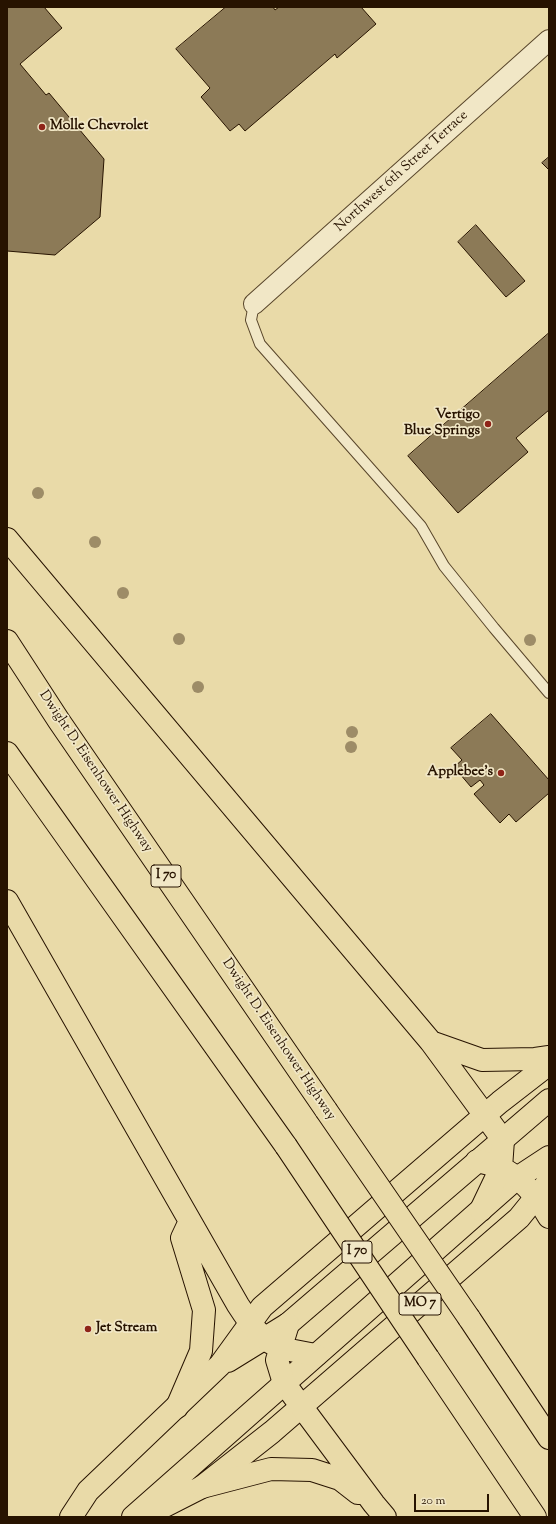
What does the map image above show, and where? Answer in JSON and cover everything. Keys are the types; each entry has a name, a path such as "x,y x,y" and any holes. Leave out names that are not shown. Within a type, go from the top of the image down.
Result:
{"main road":[{"path":"7,539 430,1042 503,1140 509,1173"},
{"name":"Dwight D. Eisenhower Highway","path":"7,641 59,721 469,1318 549,1438"},
{"name":"I 70","path":"7,753 286,1146 535,1517"},
{"path":"7,901 238,1305 265,1337 277,1360 284,1383 380,1511"},
{"path":"430,1042 482,1060 535,1059 549,1057"},
{"path":"265,1337 262,1307 485,1115 549,1064"},
{"path":"71,1517 88,1491 220,1365 288,1324 549,1100"},
{"name":"MO 7","path":"133,1517 481,1210 509,1173 549,1157"},
{"path":"477,1161 509,1173 543,1189 549,1217"},
{"name":"MO 7","path":"142,1517 202,1487 272,1432 519,1218 543,1189"},
{"path":"177,1407 201,1351 204,1310 182,1238 190,1221"},
{"path":"265,1337 316,1355"},
{"path":"202,1487 271,1469 312,1470 340,1479 380,1511"}],"street":[{"name":"Northwest 6th Street Terrace","path":"254,304 549,40"}],"lane":[{"path":"254,304 251,320 260,344 420,526 444,566 549,693"}],"building":[{"name":"Molle Chevrolet","path":"7,7 44,7 62,28 20,64 46,95 49,93 104,159 100,217 55,255 7,251"},
{"path":"226,7 273,7 275,10 279,7 361,7 376,24 337,58 335,54 245,131 239,124 230,131 201,97 210,88 176,49"},
{"path":"549,157 549,170 542,163"},
{"path":"476,225 525,281 506,297 458,242"},
{"name":"Vertigo Blue Springs","path":"549,333 549,410 516,438 528,452 458,513 408,456"},
{"name":"Applebee's","path":"491,714 549,780 549,793 516,822 509,814 500,823 474,794 484,785 480,780 471,787 454,767 462,760 451,748"}],"place":[{"name":"Molle Chevrolet","path":"42,127"},
{"name":"Vertigo Blue Springs","path":"488,424"},
{"name":"Applebee's","path":"501,773"},
{"name":"Jet Stream","path":"88,1329"}]}
